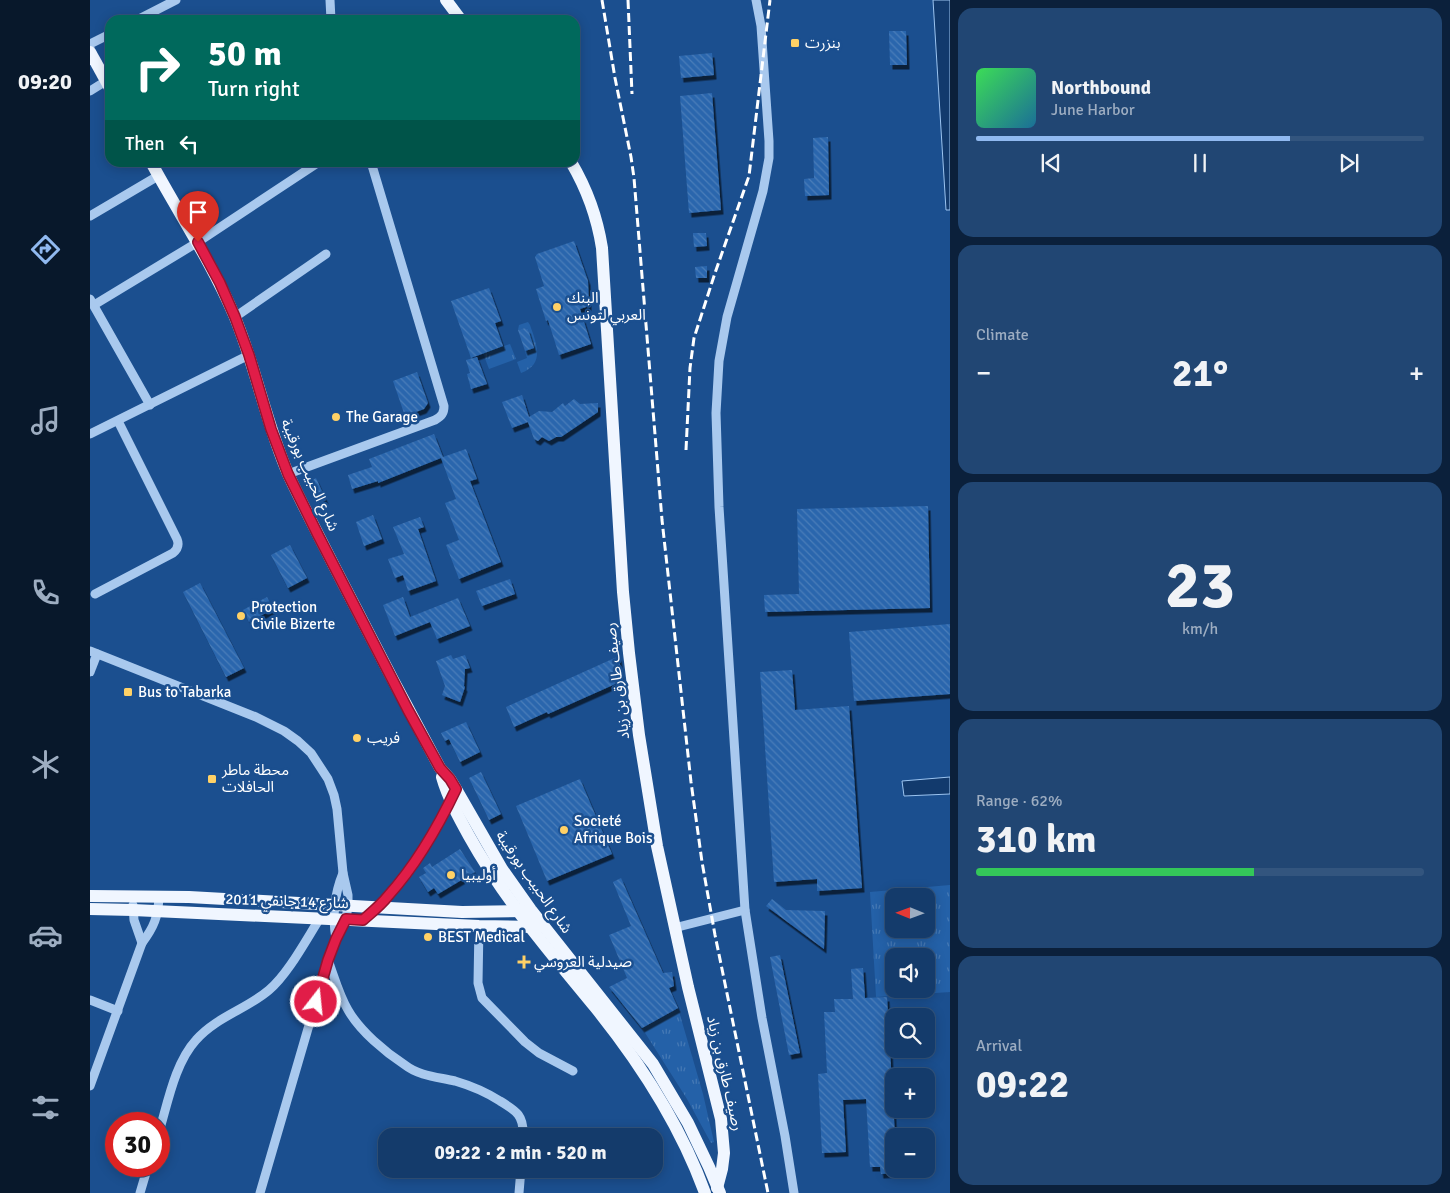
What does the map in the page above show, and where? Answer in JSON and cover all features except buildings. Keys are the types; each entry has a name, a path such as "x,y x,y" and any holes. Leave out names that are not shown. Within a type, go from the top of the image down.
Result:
{"main road":[{"path":"446,0 457,15"},
{"path":"90,52 105,80"},
{"name":"شارع الحبيب بورقيبة","path":"154,167 220,283 249,355 271,429 288,474 385,666 440,768 444,782 531,910 653,1064 688,1123 718,1191"},
{"name":"رصيف طارق بن زياد","path":"574,167 588,195 594,212 602,248 623,592 629,653 657,846 674,928 721,1119 724,1153 718,1191"},
{"name":"شارع الحبيب بورقيبة","path":"454,795 475,847 518,912 595,1007 643,1071 678,1130 690,1154 705,1193"},
{"name":"شارع 14 جانفي 2011","path":"90,896 159,897 462,912 518,912 531,910"},
{"name":"شارع 14 جانفي 2011","path":"90,909 480,926 543,926"}],"street":[{"path":"147,15 176,0"},
{"path":"330,0 331,15"},
{"path":"756,0 761,26 769,158 763,191 727,317 719,360 716,413 719,507 745,910 762,1018 794,1193"},
{"path":"90,44 105,36"},
{"path":"90,91 105,86"},
{"path":"150,404 92,302 198,242 311,167"},
{"path":"288,474 436,420 444,410 372,167"},
{"path":"90,216 158,176"},
{"path":"235,317 326,254"},
{"path":"90,434 249,355"},
{"path":"95,594 173,553 178,545 177,539 118,420"},
{"path":"90,672 94,653 256,717 284,731 311,752 320,765 328,779 337,810 343,873 347,884 348,906 333,919 268,991 217,1022 196,1039 179,1069 165,1112"},
{"path":"363,920 388,897 406,874 436,828 454,795"},
{"path":"260,1193 328,960 336,939 333,919 334,905 343,873"},
{"path":"134,896 134,920 142,943"},
{"path":"90,1086 142,943 153,928 158,911 159,897"},
{"path":"674,928 745,910"},
{"path":"480,926 478,983 482,998 525,1042 539,1053 573,1071"},
{"path":"328,960 347,1008 354,1020 374,1040 416,1072 470,1086 512,1108 522,1120 522,1128"},
{"path":"90,1000 118,1011"},
{"path":"140,1193 145,1177"},
{"path":"519,1193 520,1178"}],"green space":[{"path":"528,322 537,352 534,364 521,373 517,362 527,358 525,351 534,348 528,329 518,330 519,325"},
{"path":"510,344 516,359 489,369 483,353"},
{"path":"950,885 950,992 935,993 935,948 885,948 885,996 876,997 870,892 885,891 885,938 935,938 935,888 916,888"},
{"path":"678,1008 703,1094 714,1142 711,1143 687,1099 642,1028"}],"shaded area":[{"path":"933,0 950,0 950,210 946,210"},
{"path":"950,777 950,794 904,796 902,781"}],"railway":[{"path":"602,0 634,178 662,520 691,782 702,862 715,935 768,1193"},
{"path":"628,0 632,94"},
{"path":"686,450 690,368 694,338 749,176 770,0"}],"place":[{"name":"بنزرت","path":"795,43"},
{"name":"البنك العربي لتونس","path":"557,307"},
{"name":"The Garage","path":"336,417"},
{"name":"Protection Civile Bizerte","path":"241,616"},
{"name":"Bus to Tabarka","path":"128,692"},
{"name":"فريب","path":"357,738"},
{"name":"محطة ماطر الحافلات","path":"212,779"},
{"name":"Societé Afrique Bois","path":"564,830"},
{"name":"أوليبيا","path":"451,875"},
{"name":"BEST Medical","path":"428,937"},
{"name":"صيدلية العروسي","path":"524,962"}],"route":[{"path":"198,242 220,283 235,317 249,355 271,429 288,474 408,710 440,768 456,789 429,840 388,897 363,920 346,919 328,960 316,1002"}]}
